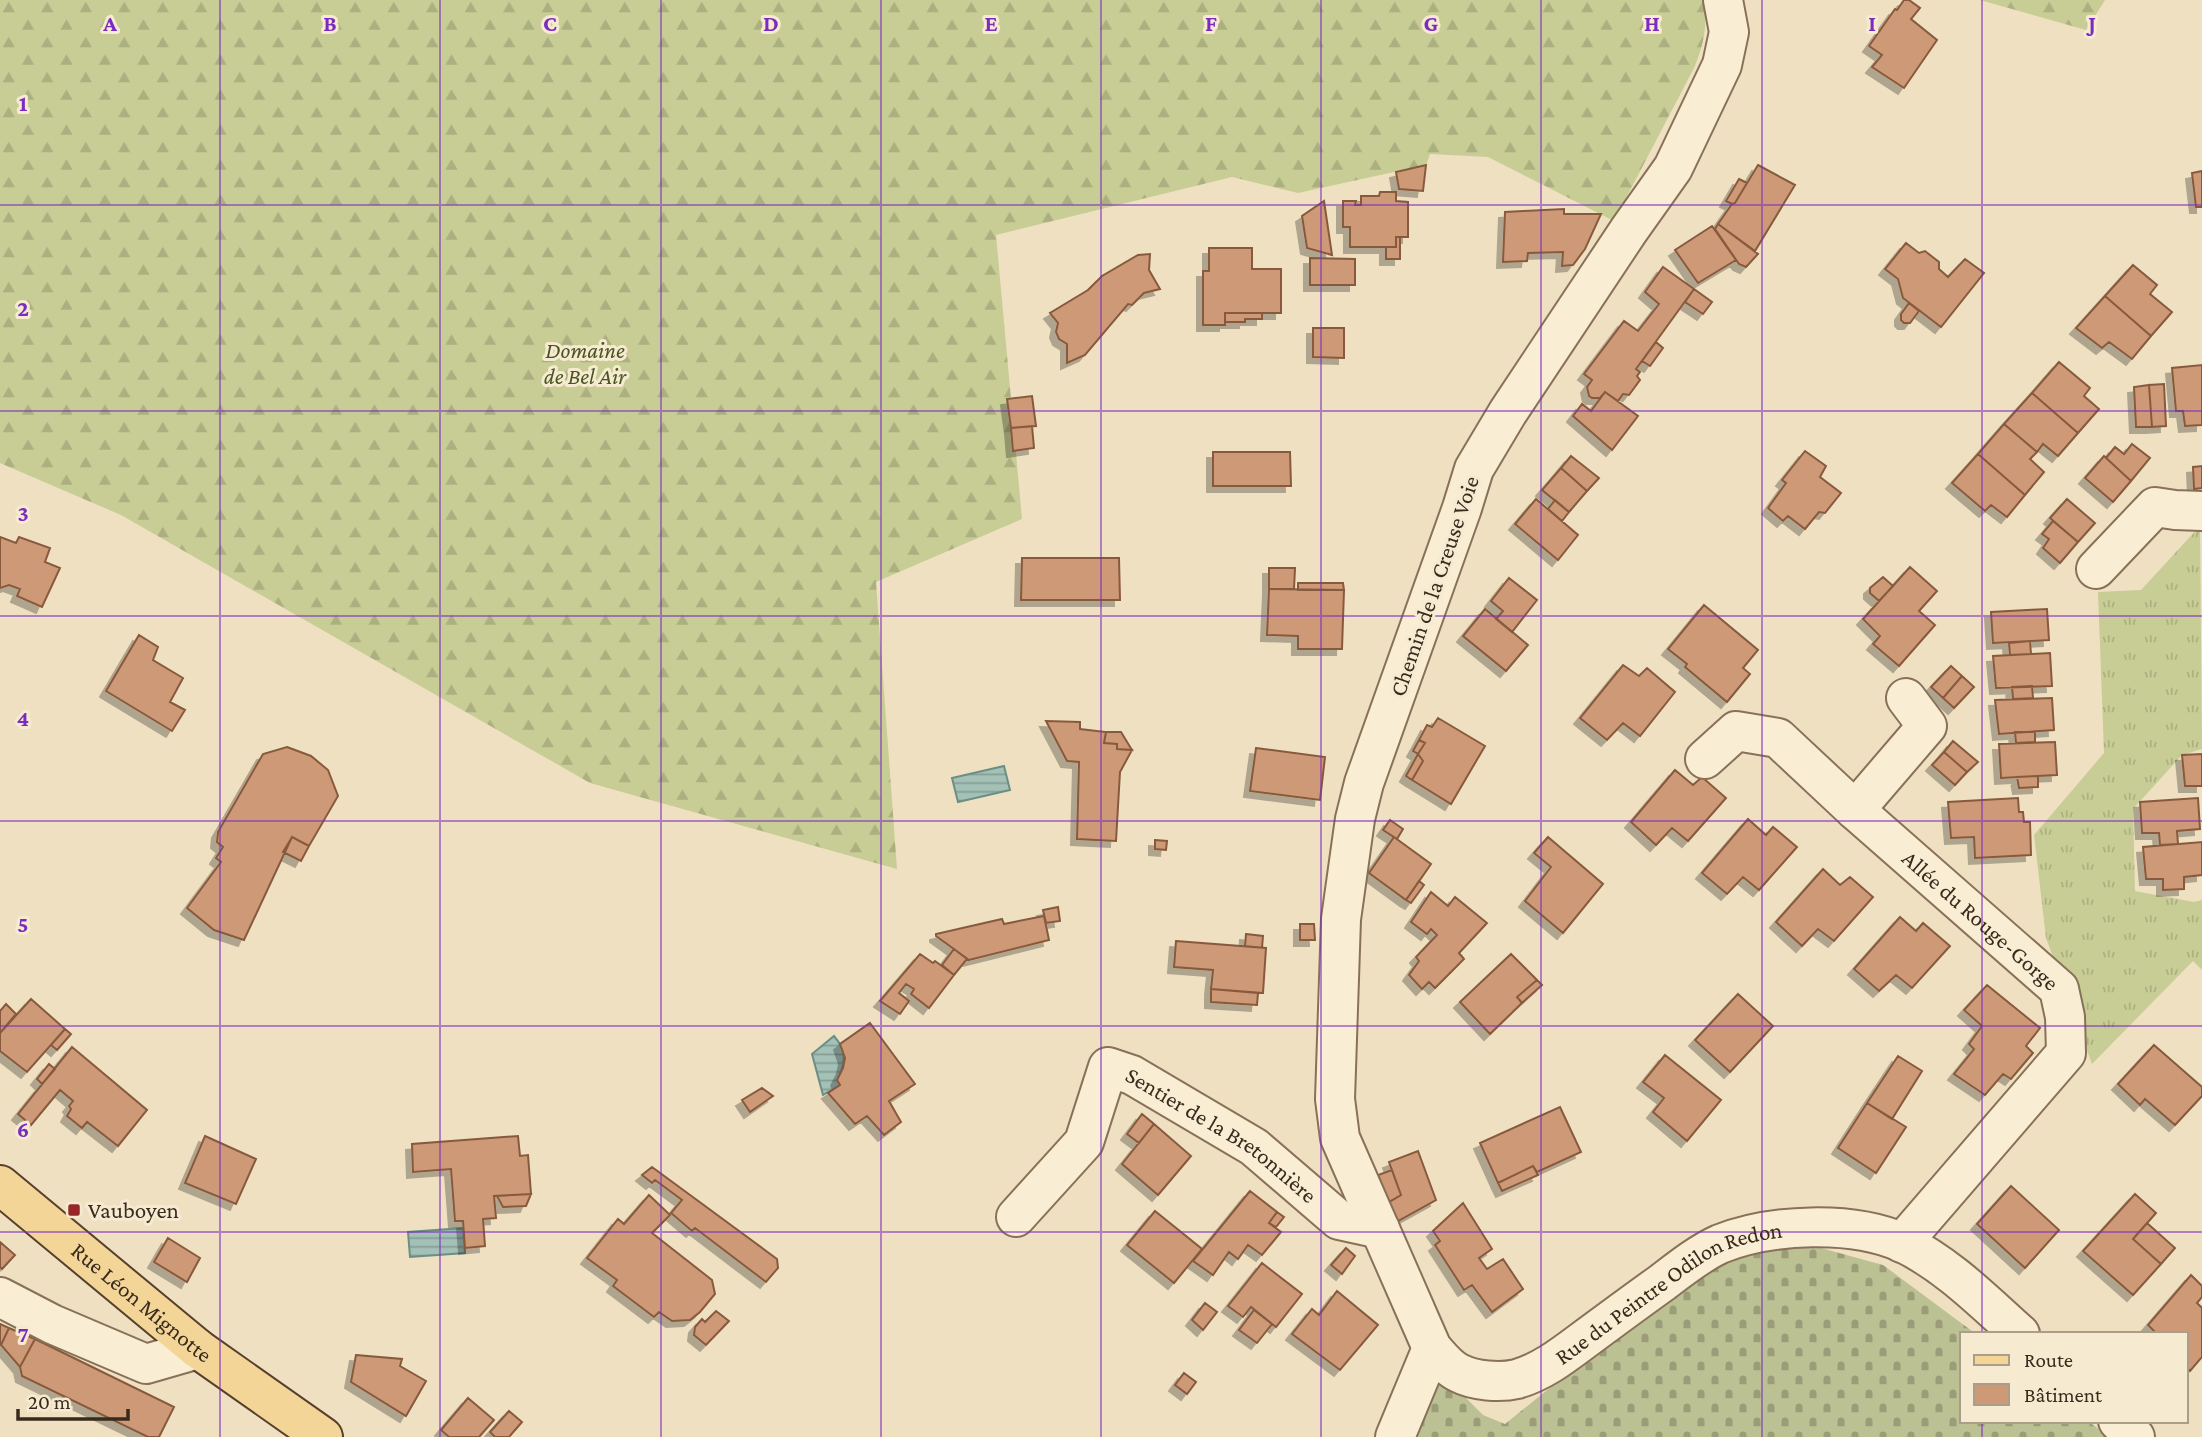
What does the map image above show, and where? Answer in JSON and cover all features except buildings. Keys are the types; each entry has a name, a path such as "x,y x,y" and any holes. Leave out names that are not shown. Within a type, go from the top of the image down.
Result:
{"main road":[{"name":"Rue Léon Mignotte","path":"0,1185 198,1349 323,1437"}],"street":[{"name":"Chemin de la Creuse Voie","path":"1380,1229 1340,1138 1335,1099 1341,919 1354,819 1364,783 1474,469 1546,354 1673,168 1722,65 1729,32 1723,0"},
{"path":"2096,569 2155,507 2202,511"},
{"path":"1855,810 1927,726 1906,698"},
{"name":"Allée du Rouge-Gorge","path":"1705,759 1736,731 1778,738 1855,810 2059,989 2065,1017 2066,1053 1902,1243"},
{"name":"Sentier de la Bretonnière","path":"1016,1217 1084,1142 1108,1067 1132,1075 1254,1147 1339,1220 1380,1229"},
{"name":"Rue du Peintre Odilon Redon","path":"1380,1229 1432,1348 1458,1373 1479,1379 1515,1379 1535,1372 1558,1359 1686,1265 1719,1245 1756,1234 1794,1229 1832,1227 1871,1233 1902,1243 1950,1271 2018,1332"},
{"path":"0,1297 52,1324 146,1364 198,1349"},
{"path":"1395,1437 1432,1348"},
{"path":"2120,1423 2135,1437"}],"green space":[{"name":"Domaine de Bel Air","path":"0,0 1704,0 1705,18 1703,41 1695,66 1614,221 1488,157 1430,154 1426,165 1298,193 1232,177 996,235 1022,519 876,582 897,869 590,783 121,515 0,463"},
{"path":"1980,0 2105,0 2086,30"},
{"path":"2200,526 2202,749 2182,755 2133,809 2135,891 2194,902 2202,900 2202,970 2193,961 2092,1064 2046,938 2034,835 2104,753 2098,592 2141,590"},
{"path":"1810,1245 1883,1265 1973,1332 1960,1332 1960,1423 2091,1423 2109,1437 1406,1437 1429,1383 1447,1379 1483,1415 1505,1424 1683,1280 1749,1255"}],"water":[{"path":"1004,766 1010,790 958,802 952,778"},
{"path":"834,1036 844,1057 837,1080 840,1085 823,1095 812,1054"},
{"path":"463,1228 465,1253 410,1257 408,1232"}],"place":[{"name":"Vauboyen","path":"74,1210"}]}
